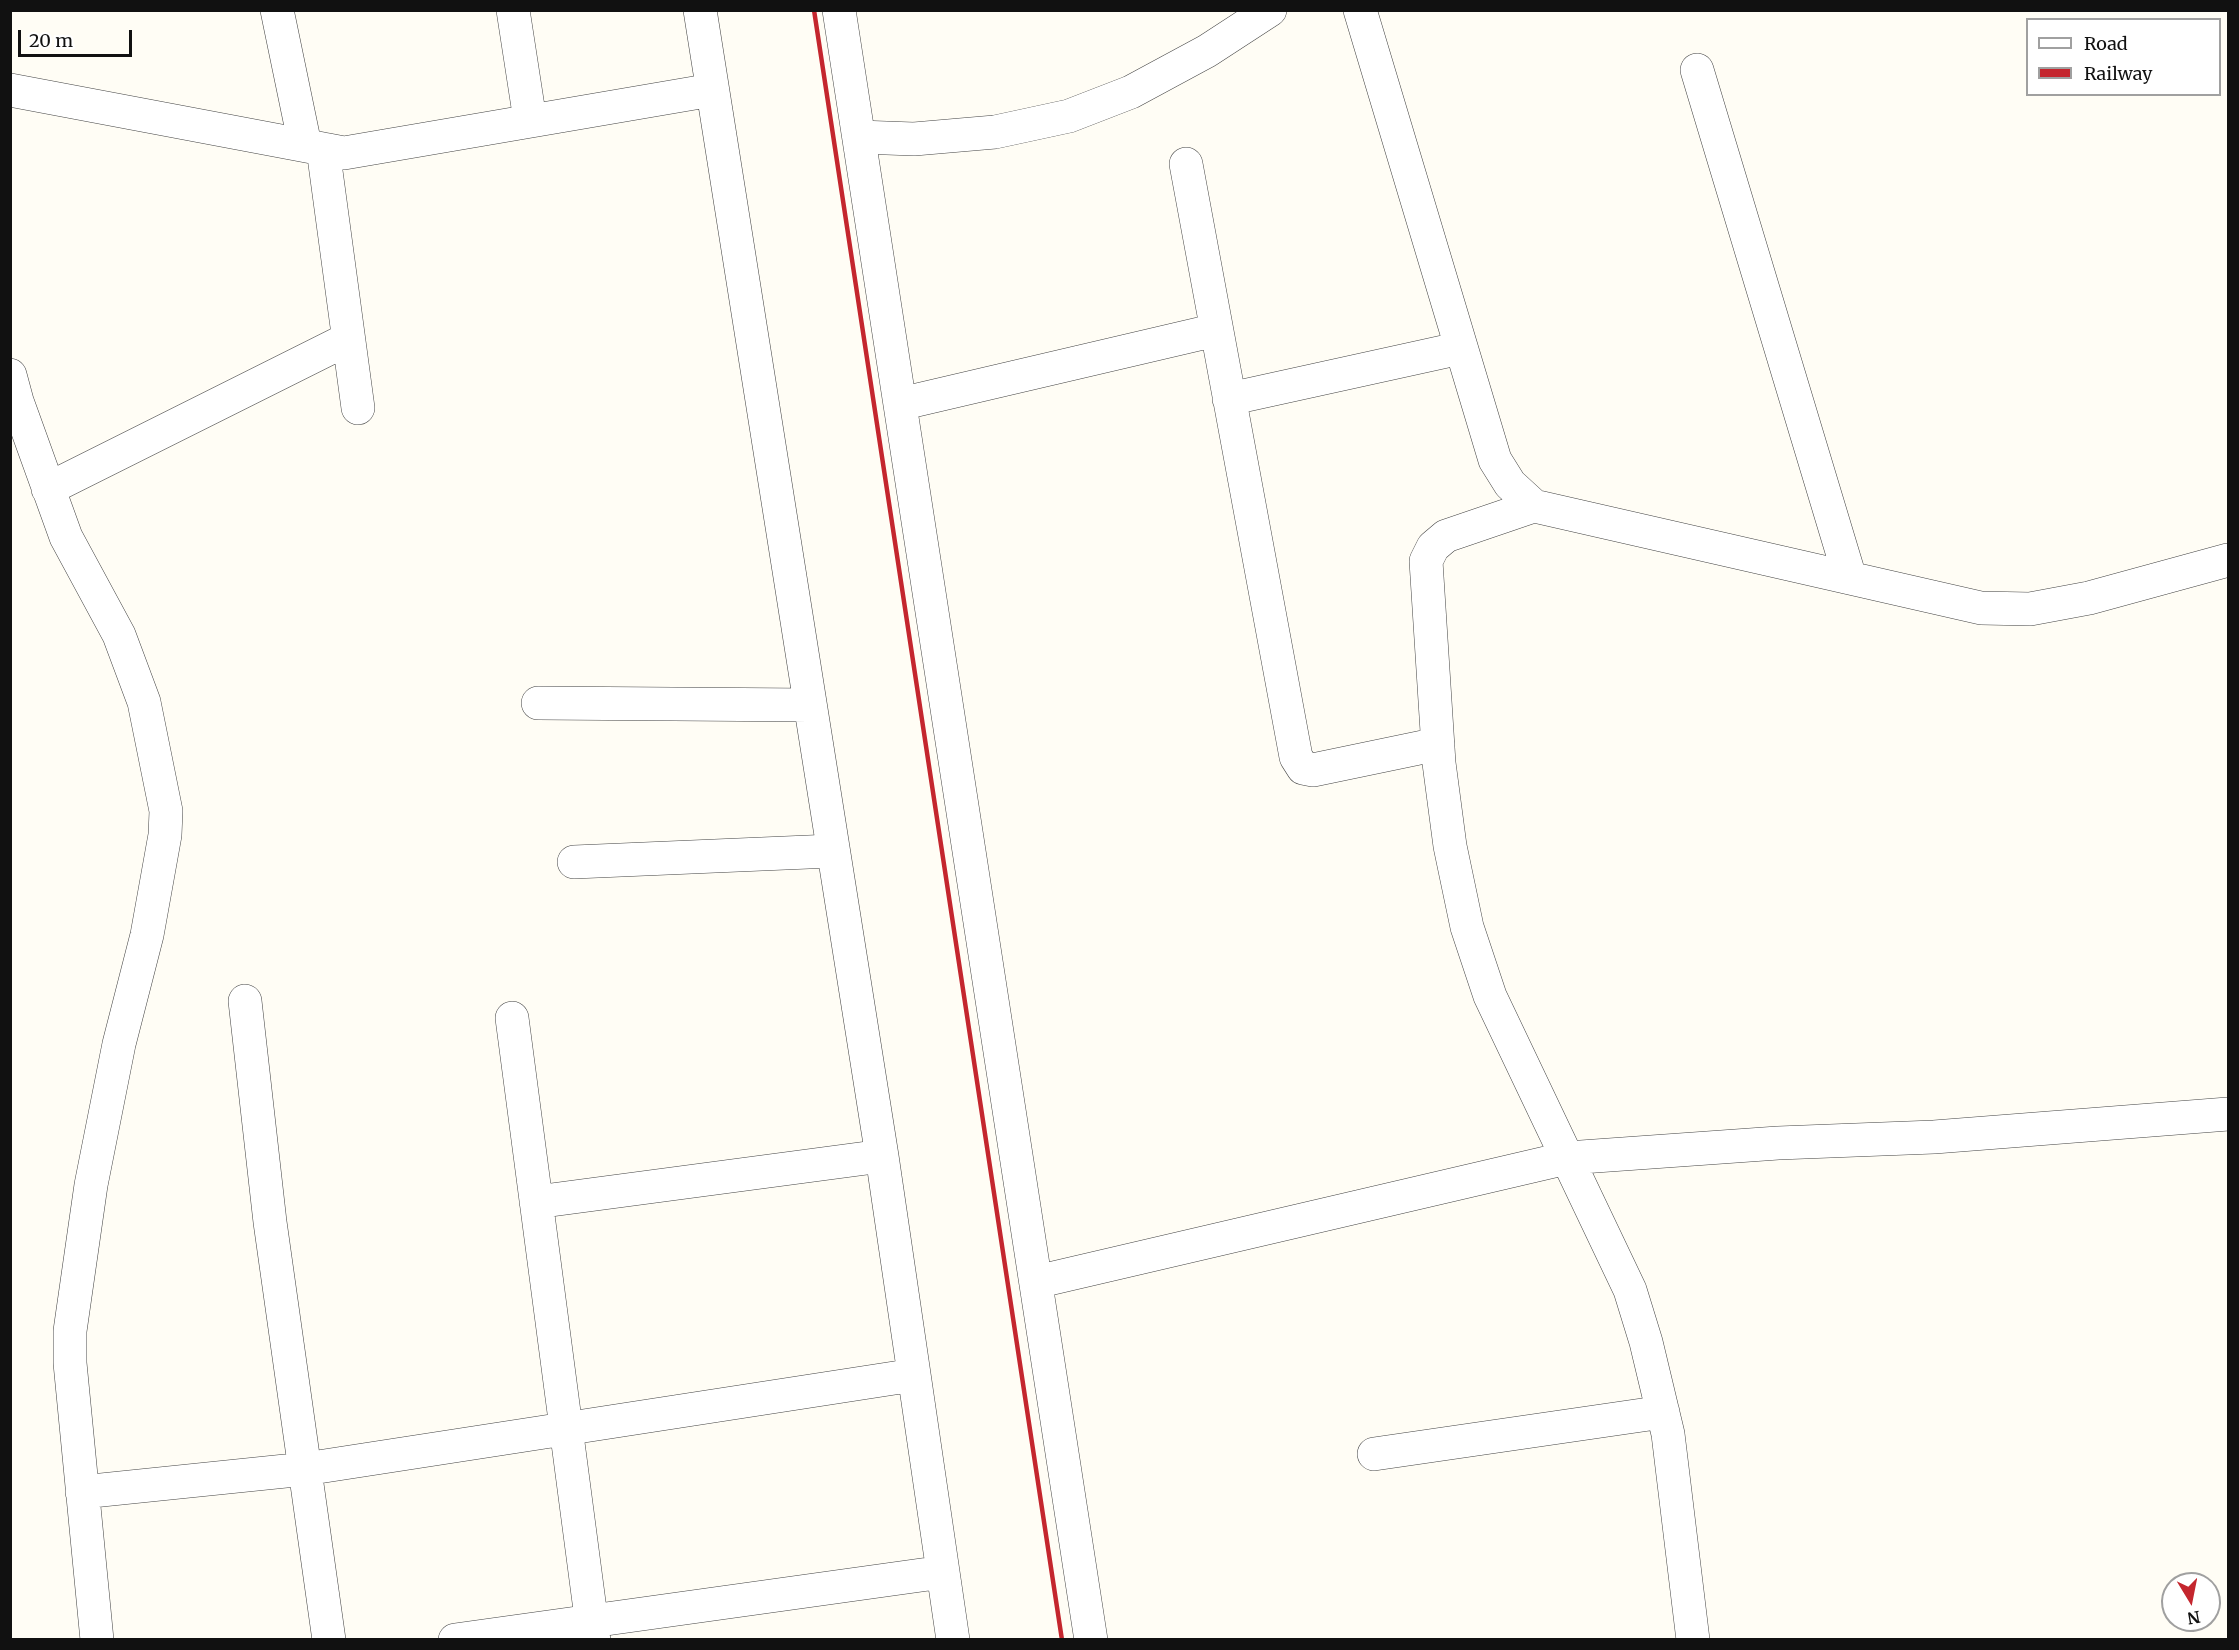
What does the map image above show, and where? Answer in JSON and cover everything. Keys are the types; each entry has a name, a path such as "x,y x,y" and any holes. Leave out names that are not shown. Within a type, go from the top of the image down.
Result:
{"street":[{"path":"277,10 314,147 358,408"},
{"path":"513,10 530,120"},
{"path":"700,10 882,1156 953,1640"},
{"path":"839,10 1091,1640"},
{"path":"859,137 914,139 995,132 1069,116 1131,92 1207,51 1270,10"},
{"path":"1360,10 1495,460 1510,484 1534,506 1981,608 2030,609 2089,598 2229,560"},
{"path":"1696,70 1850,579"},
{"path":"10,90 344,153 712,90"},
{"path":"1186,164 1296,757 1303,768 1313,770 1438,744"},
{"path":"900,404 1216,330"},
{"path":"48,489 348,339"},
{"path":"1229,399 1461,348"},
{"path":"10,375 66,537 119,635 144,702 166,811 165,835 147,935 119,1044 91,1185 70,1331 70,1363 97,1640"},
{"path":"1534,506 1446,536 1433,547 1426,561 1438,744 1450,846 1467,927 1490,996 1630,1290 1646,1342 1663,1412 1694,1640"},
{"path":"538,703 809,705"},
{"path":"574,862 832,851"},
{"path":"245,1001 270,1222 329,1640"},
{"path":"512,1018 593,1630"},
{"path":"1036,1282 1567,1158 1778,1143 1934,1137 2229,1114"},
{"path":"536,1202 882,1156"},
{"path":"82,1492 305,1469 914,1375"},
{"path":"1374,1454 1663,1412"},
{"path":"455,1640 593,1630 943,1572"}],"railway":[{"path":"814,10 1062,1640"}]}
